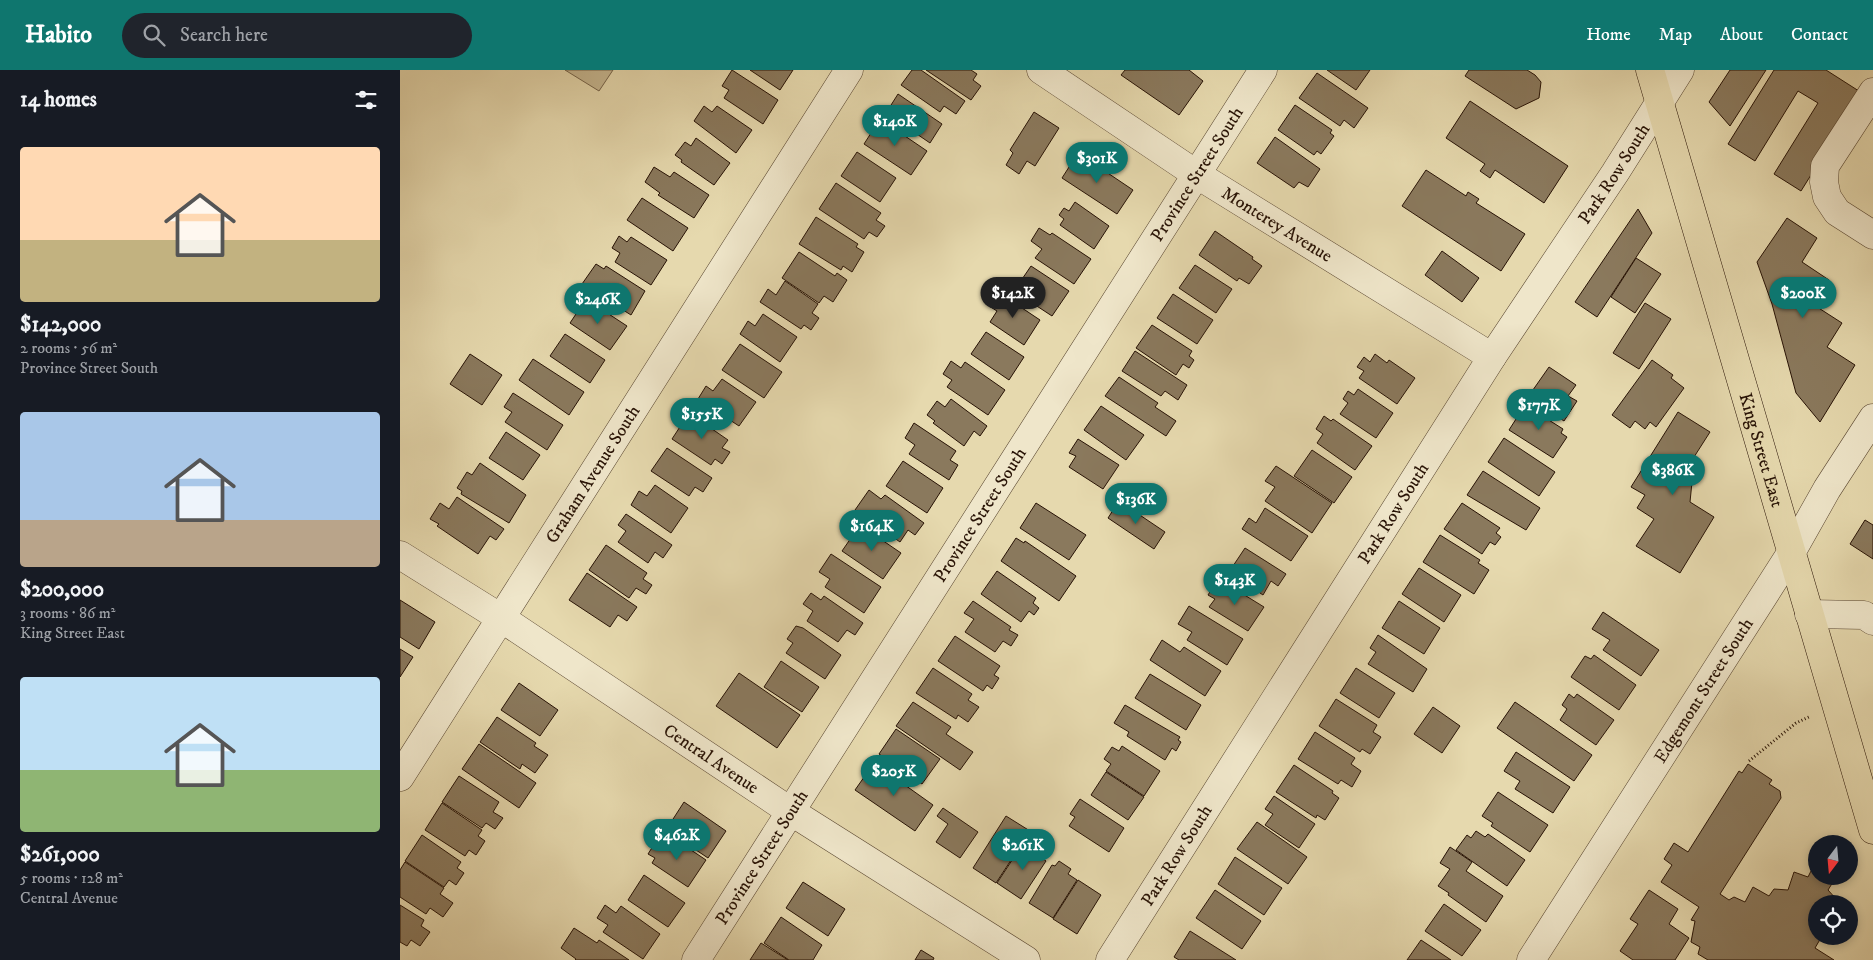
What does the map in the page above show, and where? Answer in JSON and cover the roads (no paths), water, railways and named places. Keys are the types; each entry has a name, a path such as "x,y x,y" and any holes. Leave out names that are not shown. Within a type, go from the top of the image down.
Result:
{"main road":[{"name":"King Street East","path":"1650,70 1873,830"}],"street":[{"name":"Graham Avenue South","path":"400,777 849,70"},
{"name":"Monterey Avenue","path":"1041,70 1196,174 1492,357"},
{"name":"Province Street South","path":"696,960 1263,70"},
{"name":"Park Row South","path":"1110,960 1492,357 1660,104 1680,70"},
{"path":"1873,92 1825,166 1824,182 1827,197 1837,212 1873,235"},
{"name":"Edgemont Street South","path":"1531,960 1791,553 1827,489 1873,418"},
{"name":"Central Avenue","path":"400,554 501,618 790,811 1026,960"},
{"path":"1809,614 1864,615 1873,621"}]}
